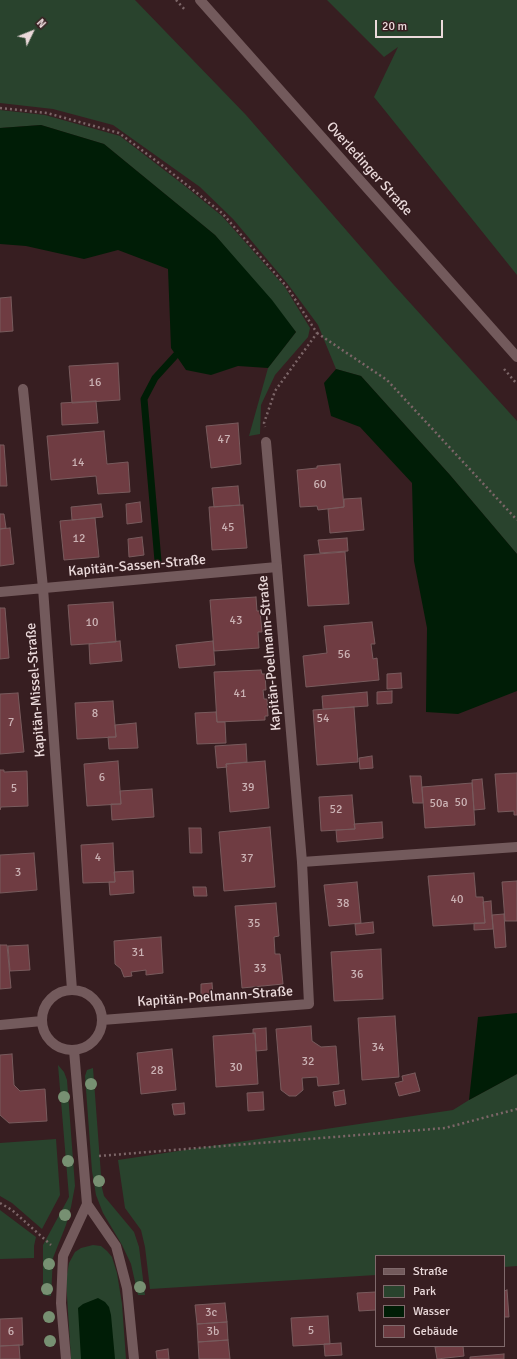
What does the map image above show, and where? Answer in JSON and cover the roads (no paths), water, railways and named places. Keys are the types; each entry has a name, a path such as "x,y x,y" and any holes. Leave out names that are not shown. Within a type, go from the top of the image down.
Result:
{"street":[{"name":"Overledinger Straße","path":"200,0 517,357"},
{"name":"Kapitän-Missel-Straße","path":"23,389 43,588 72,990"},
{"name":"Kapitän-Poelmann-Straße","path":"102,1020 309,1004 302,862 266,442"},
{"name":"Kapitän-Sassen-Straße","path":"0,592 277,568"},
{"path":"302,862 517,847"},
{"path":"64,991 80,991 87,994 98,1005 102,1020 98,1035 94,1041 88,1046 74,1050 64,1050 55,1046 43,1031 42,1021 45,1006 56,994 64,991"},
{"path":"0,1025 42,1021"},
{"path":"74,1050 87,1204 116,1246 127,1288 134,1359"},
{"path":"66,1359 61,1302 63,1256 87,1204"}],"water":[{"path":"41,125 104,144 215,235 272,300 296,332 268,368 238,366 211,375 186,370 171,348 168,269 118,250 84,259 26,246 0,244 0,128"},
{"path":"336,369 361,376 450,475 517,554 517,691 458,714 426,712 427,628 414,561 412,483 360,427 331,416 324,383"},
{"path":"517,1013 517,1074 469,1100 478,1017"},
{"path":"98,1298 105,1302 109,1307 115,1359 81,1359 78,1308 83,1304"}],"waterway":[{"path":"158,561 144,399 155,378 176,355"}]}
